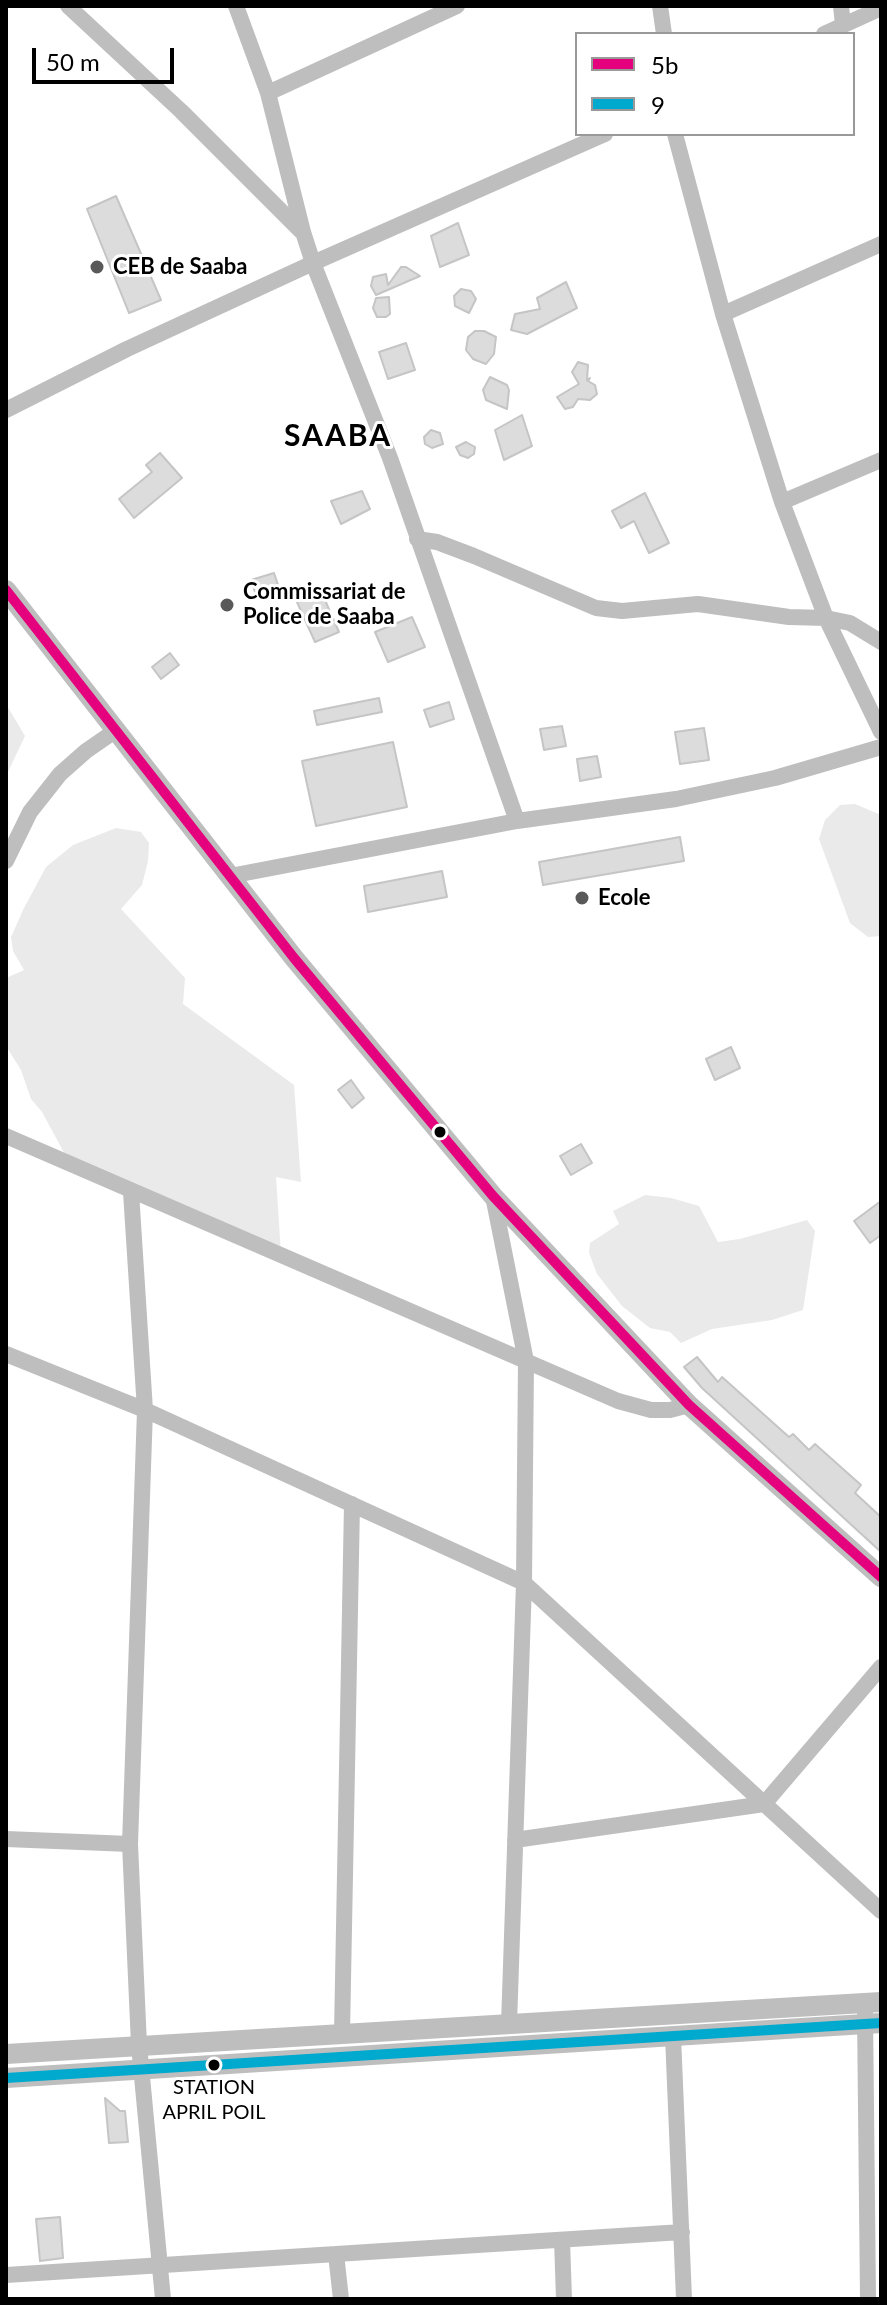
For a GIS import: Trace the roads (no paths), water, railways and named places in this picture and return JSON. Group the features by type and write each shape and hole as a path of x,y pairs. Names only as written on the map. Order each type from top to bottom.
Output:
{"street":[{"path":"68,6 181,111 303,232"},
{"path":"236,6 268,93 313,263 390,458 517,821"},
{"path":"268,93 457,6"},
{"path":"660,6 664,32"},
{"path":"841,6 843,25"},
{"path":"828,32 881,8"},
{"path":"6,410 127,349 313,263 600,136"},
{"path":"676,136 723,314 782,502 826,618 881,732"},
{"path":"723,314 881,244"},
{"path":"782,502 881,460"},
{"path":"417,539 437,542 585,604 607,610 698,604 789,617 826,618 850,623 881,642"},
{"path":"6,590 294,958 493,1196 689,1405 881,1577"},
{"path":"6,861 30,812 60,774 115,731"},
{"path":"230,876 517,821 690,796 775,778 881,747"},
{"path":"6,1136 618,1401 651,1410 670,1410 689,1405"},
{"path":"131,1192 145,1410 130,1844 139,2045 163,2299"},
{"path":"493,1196 526,1361 524,1583 509,2024"},
{"path":"6,1354 145,1410 524,1583 881,1911"},
{"path":"342,2033 352,1504"},
{"path":"515,1840 764,1804 881,1667"},
{"path":"6,1839 130,1844"},
{"path":"6,2054 873,2002 873,2198 868,2299"},
{"path":"6,2078 873,2023"},
{"path":"673,2036 684,2299"},
{"path":"6,2275 682,2232"},
{"path":"562,2240 564,2299"},
{"path":"336,2254 341,2299"}],"place":[{"name":"CEB de Saaba","path":"97,267"},
{"name":"Commissariat de Police de Saaba","path":"227,605"},
{"name":"Ecole","path":"582,898"},
{"name":"STATION APRIL POIL","path":"214,2065"}],"district":[{"name":"SAABA","path":"338,436"}]}
